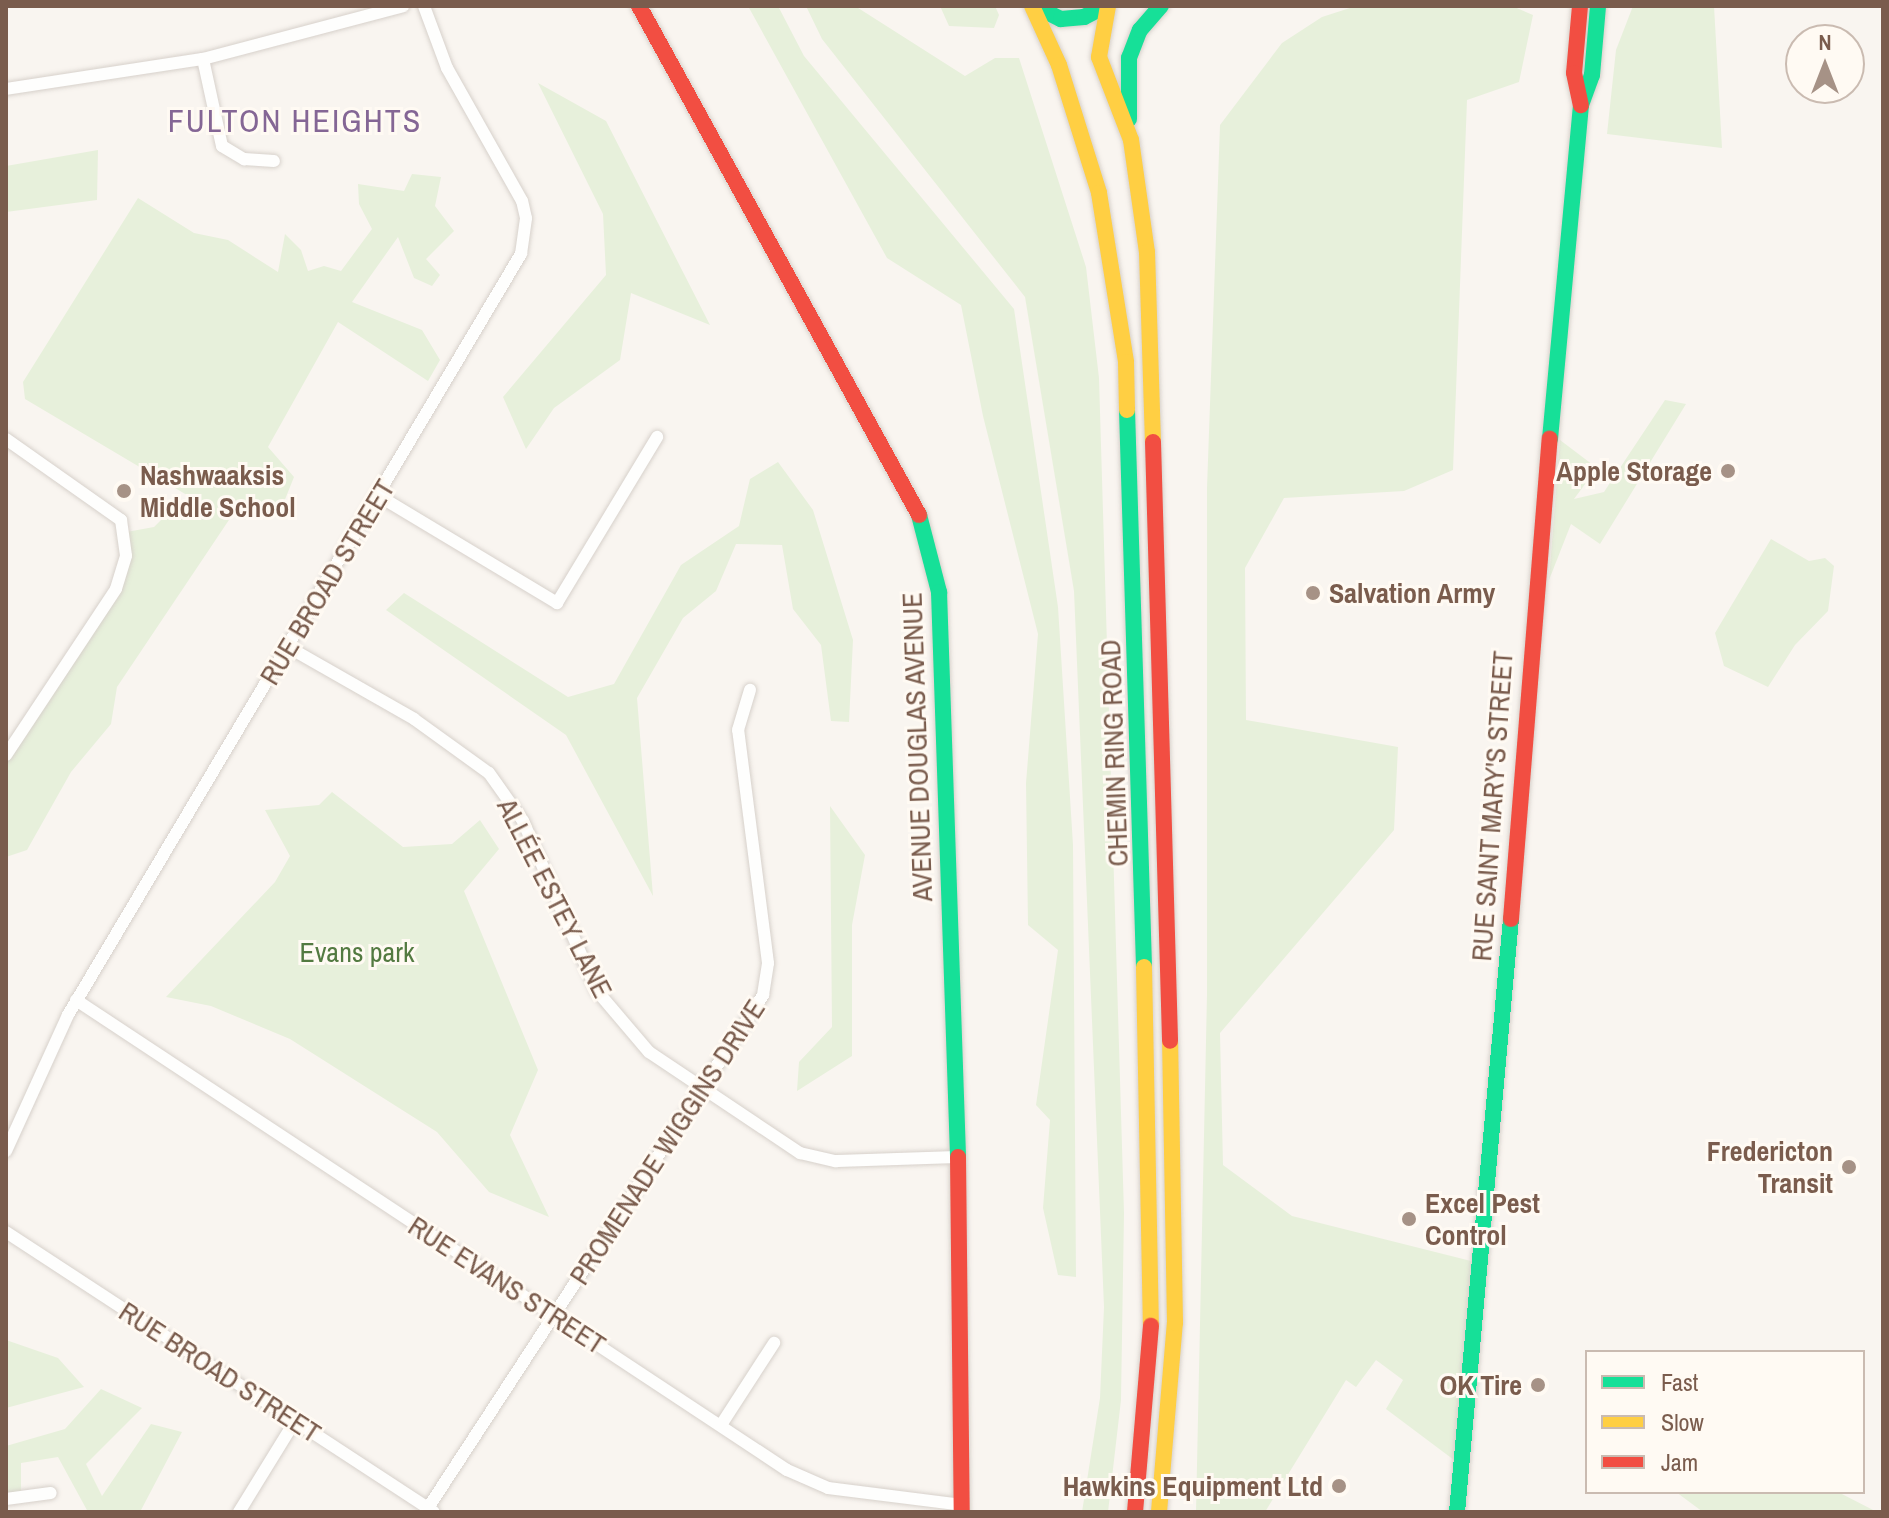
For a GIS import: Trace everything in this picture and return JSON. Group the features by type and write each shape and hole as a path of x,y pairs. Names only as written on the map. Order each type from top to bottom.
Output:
{"main road":[{"name":"AVENUE DOUGLAS AVENUE","path":"639,6 915,500 939,592 958,1157 962,1509"},
{"path":"1034,6 1061,19 1084,17 1107,6"},
{"name":"CHEMIN RING ROAD","path":"1034,6 1059,65 1099,193 1126,362 1152,1218 1151,1338 1135,1512"},
{"name":"CHEMIN RING ROAD","path":"1107,6 1099,31 1099,57 1131,140 1147,252 1175,1199 1175,1323 1159,1512"},
{"path":"1131,140 1129,58 1140,30 1161,6"},
{"name":"RUE SAINT MARY'S STREET","path":"1578,9 1574,73 1581,105"},
{"name":"RUE SAINT MARY'S STREET","path":"1457,1512 1581,105 1592,75 1598,9"}],"street":[{"path":"6,89 203,59 403,6"},
{"name":"RUE BROAD STREET","path":"6,1151 42,1063 76,1000 514,272 526,236 522,201 447,68 424,6"},
{"path":"203,59 222,146 244,159 274,161"},
{"path":"379,496 557,603 657,437"},
{"path":"6,439 121,520 126,556 116,589 6,755"},
{"name":"ALLÉE ESTEY LANE","path":"288,647 414,719 489,773 523,821 597,991 649,1052 783,1144 818,1159 958,1157"},
{"name":"PROMENADE WIGGINS DRIVE","path":"431,1510 554,1316 758,1008 767,980 738,730 750,690"},
{"name":"RUE EVANS STREET","path":"76,1000 787,1470 828,1488 962,1509"},
{"name":"RUE BROAD STREET","path":"6,1232 431,1510"},
{"path":"721,1425 774,1343"},
{"path":"239,1512 295,1421"},
{"path":"6,1499 51,1493"}],"green space":[{"path":"748,6 778,6 804,56 1014,309 1058,607 1073,845 1076,1277 1058,1275 1043,1208 1050,1120 1036,1105 1058,950 1028,925 1026,783 1038,634 983,416 961,305 887,258"},
{"path":"806,6 855,6 965,76 995,58 1019,58 1086,267 1099,378 1124,1213 1121,1400 1108,1512 1082,1512 1100,1398 1104,1307 1074,591 1025,297 822,39"},
{"path":"940,6 995,6 999,15 994,28 949,26"},
{"path":"1356,6 1512,6 1533,15 1519,82 1467,100 1453,470 1404,491 1284,498 1245,568 1246,720 1398,747 1394,830 1220,1033 1223,1165 1292,1216 1479,1263 1462,1466 1386,1409 1403,1380 1376,1360 1356,1387 1346,1380 1265,1512 1196,1512 1207,994 1207,488 1220,125 1282,43 1322,17"},
{"path":"1633,6 1714,6 1722,148 1607,134 1616,50"},
{"path":"538,83 606,121 710,325 631,293 620,360 554,408 526,449 503,397 606,275 603,214"},
{"path":"98,150 97,200 6,212 6,166"},
{"name":"Nashwaaksis Middle School","path":"412,174 441,177 435,206 454,231 426,259 440,275 432,286 414,278 398,237 352,302 422,330 440,360 428,381 338,322 268,447 294,477 278,517 239,505 117,687 111,724 71,772 27,850 6,857 6,755 124,572 121,533 154,527 165,516 198,517 202,504 25,399 23,382 138,198 194,233 228,240 278,272 285,234 301,250 308,271 324,266 341,271 372,229 359,204 358,184 404,191"},
{"path":"1665,400 1686,404 1600,544 1571,524 1549,580 1560,440 1597,468 1574,499 1604,492"},
{"path":"778,462 813,510 853,640 849,722 831,721 821,645 793,609 782,545 736,544 716,591 683,618 637,698 653,896 566,735 386,610 404,593 568,697 614,684 681,565 739,526 750,479"},
{"path":"1771,539 1809,561 1825,558 1834,566 1828,611 1795,645 1768,687 1724,666 1715,633"},
{"name":"Evans park","path":"332,792 403,847 452,844 480,820 499,849 464,891 538,1070 510,1135 549,1217 489,1192 437,1132 290,1039 211,1006 166,997 275,882 290,856 265,810 319,805"},
{"path":"830,806 865,855 852,925 852,1056 797,1091 799,1062 832,1027"},
{"path":"6,1340 58,1358 84,1387 6,1408"},
{"path":"101,1389 142,1408 86,1464 102,1496 151,1424 182,1432 140,1512 88,1512 58,1457 21,1463 21,1497 6,1499 6,1446 65,1429"},
{"path":"1679,1494 1842,1494 1877,1512 1703,1512"}],"traffic: fast":[{"path":"1035,6 1061,19 1084,17 1106,6"},
{"path":"1129,119 1129,58 1140,30 1161,6"},
{"path":"1550,439 1581,105 1592,75 1598,6"},
{"path":"1127,410 1144,967"},
{"path":"919,515 939,592 958,1157"},
{"path":"1457,1512 1511,919"}],"traffic: slow":[{"path":"1032,6 1059,65 1099,193 1126,362 1127,410"},
{"path":"1108,6 1099,57 1131,140 1147,252 1153,442"},
{"path":"1144,967 1151,1326"},
{"path":"1159,1512 1175,1323 1170,1041"}],"traffic: jam":[{"path":"639,6 919,515"},
{"path":"1580,6 1574,73 1581,105"},
{"path":"1511,919 1550,439"},
{"path":"1153,442 1170,1041"},
{"path":"958,1157 962,1512"},
{"path":"1135,1512 1151,1326"}],"place":[{"name":"Apple Storage","path":"1728,471"},
{"name":"Nashwaaksis Middle School","path":"124,491"},
{"name":"Salvation Army","path":"1313,593"},
{"name":"Fredericton Transit","path":"1849,1167"},
{"name":"Excel Pest Control","path":"1409,1219"},
{"name":"OK Tire","path":"1538,1385"},
{"name":"Hawkins Equipment Ltd","path":"1339,1486"}],"district":[{"name":"FULTON HEIGHTS","path":"295,121"}]}
